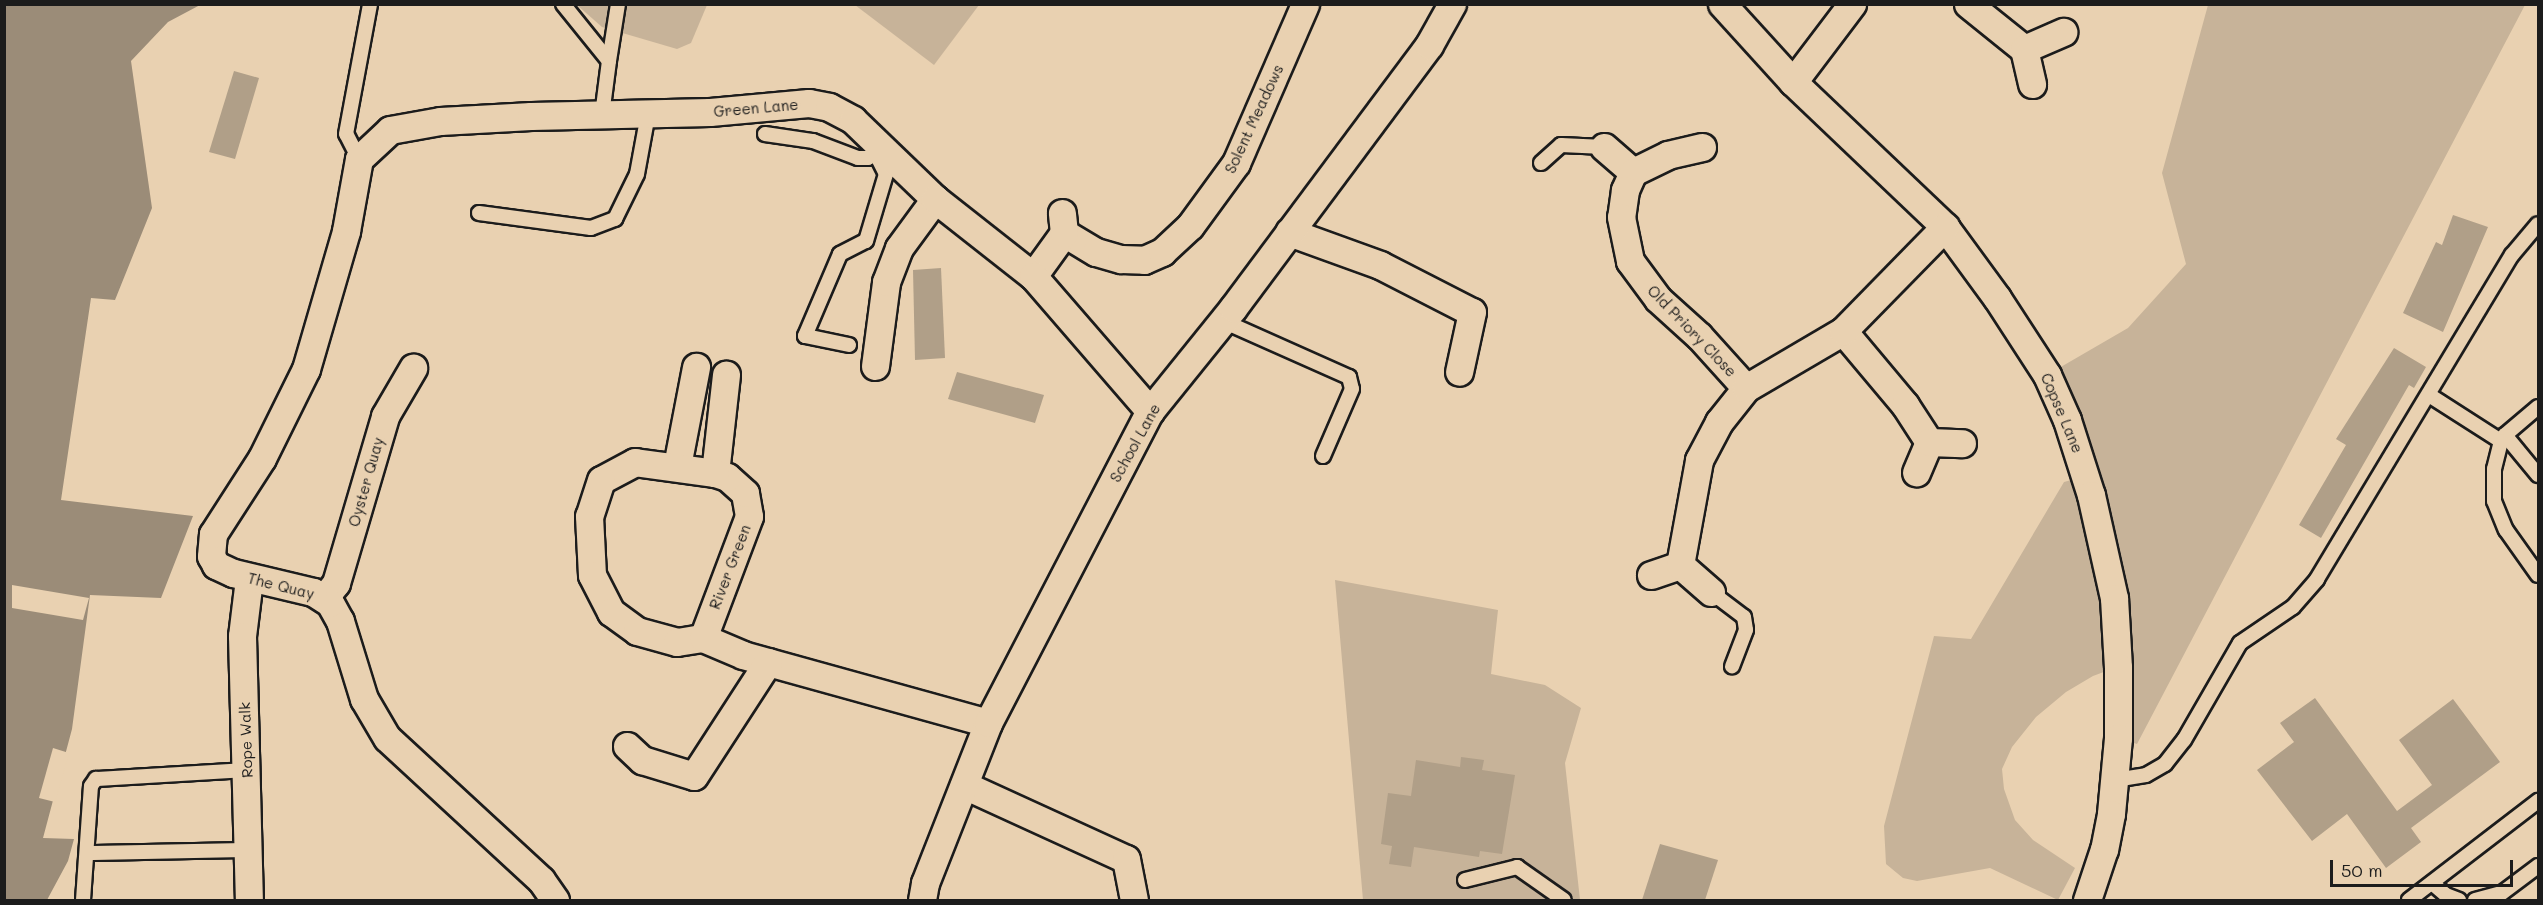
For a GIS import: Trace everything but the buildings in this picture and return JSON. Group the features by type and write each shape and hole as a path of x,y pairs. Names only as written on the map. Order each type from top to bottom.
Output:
{"street":[{"name":"Solent Meadows","path":"1033,276 1063,223 1096,252 1121,259 1144,260 1162,252 1190,226 1236,163 1305,4"},
{"name":"School Lane","path":"922,900 988,723 1150,411 1223,321 1429,45 1452,4"},
{"name":"Copse Lane","path":"1722,4 1793,82 1945,227 1997,298 2047,375 2080,454 2114,598 2118,678 2115,780 2104,849 2087,900"},
{"path":"1793,82 1852,4"},
{"path":"1968,4 2024,49 2032,84"},
{"path":"2024,49 2063,32"},
{"name":"Green Lane","path":"359,159 390,130 440,121 648,114 809,103 830,107 853,120 879,150 935,199 1033,276 1150,411"},
{"path":"1604,147 1633,172 1668,155 1702,147"},
{"name":"The Quay","path":"359,159 346,231 306,369 262,458 210,545 216,564 249,579 297,587 324,598 335,609 364,699 387,738 541,880 555,900"},
{"name":"Old Priory Close","path":"1633,172 1625,190 1621,217 1630,261 1658,299 1699,336 1746,388"},
{"path":"875,366 886,282 899,248 935,199"},
{"name":"Old Priory Close","path":"1680,565 1699,460 1719,422 1746,388 1843,331 1945,227"},
{"path":"1290,232 1380,265 1472,312 1459,372"},
{"path":"1843,331 1905,405 1929,442"},
{"path":"677,466 696,367"},
{"name":"Oyster Quay","path":"324,598 336,583 385,416 413,368"},
{"path":"715,473 726,375"},
{"path":"1929,442 1962,443"},
{"path":"1916,472 1929,442"},
{"name":"River Green","path":"703,638 749,516 745,493 727,477 715,473 635,462 601,480 589,516 592,576 611,612 637,631 677,642 703,638 768,662 988,723"},
{"path":"1651,575 1680,565 1711,592"},
{"name":"Rope Walk","path":"249,579 242,636 248,770 249,900"},
{"path":"627,746 642,760 694,776 768,662"},
{"path":"964,785 1126,859 1134,900"}],"lane":[{"path":"359,159 346,134 370,4"},
{"path":"563,4 609,61"},
{"path":"602,115 618,4"},
{"path":"479,213 591,228 615,219 637,174 648,114"},
{"path":"765,134 813,141 858,158 879,150 885,174 867,241 840,254 805,336 849,345"},
{"path":"1541,163 1561,145 1604,147"},
{"path":"2115,780 2155,772 2175,754 2240,643 2293,607 2317,579 2512,255 2538,224"},
{"path":"1223,321 1348,377 1352,389 1323,456"},
{"path":"2429,395 2503,438 2538,475"},
{"path":"2538,407 2503,438 2494,469 2494,501 2506,530 2538,575"},
{"path":"1711,592 1744,617 1746,630 1732,666"},
{"path":"82,900 88,853 91,786 96,779 248,770"},
{"path":"2409,900 2538,801"},
{"path":"88,853 250,850"},
{"path":"2475,900 2502,894 2538,866"},
{"path":"1465,880 1517,867 1564,900"},
{"path":"2432,883 2445,895 2459,900"}],"shaded area":[{"path":"5,5 200,5 168,22 131,61 152,208 115,300 91,298 61,500 193,516 161,598 90,595 72,729 43,838 74,839 68,861 47,900 5,900"},
{"path":"577,5 707,5 691,43 677,49 602,27"},
{"path":"855,5 979,5 934,65"},
{"path":"2208,5 2525,5 2137,744 2118,738 2117,667 2093,676 2066,692 2036,717 2012,747 2002,769 2004,789 2015,820 2033,840 2075,868 2058,900 1990,868 1917,881 1903,878 1886,864 1884,826 1934,636 1971,639 2064,482 2086,476 2047,375 2128,328 2186,264 2162,173"},
{"path":"1335,580 1498,610 1491,674 1545,685 1581,708 1565,763 1580,900 1363,900"}],"pier":[{"path":"12,585 89,598 83,620 12,608"},
{"path":"53,748 69,753 55,802 39,798"}]}
